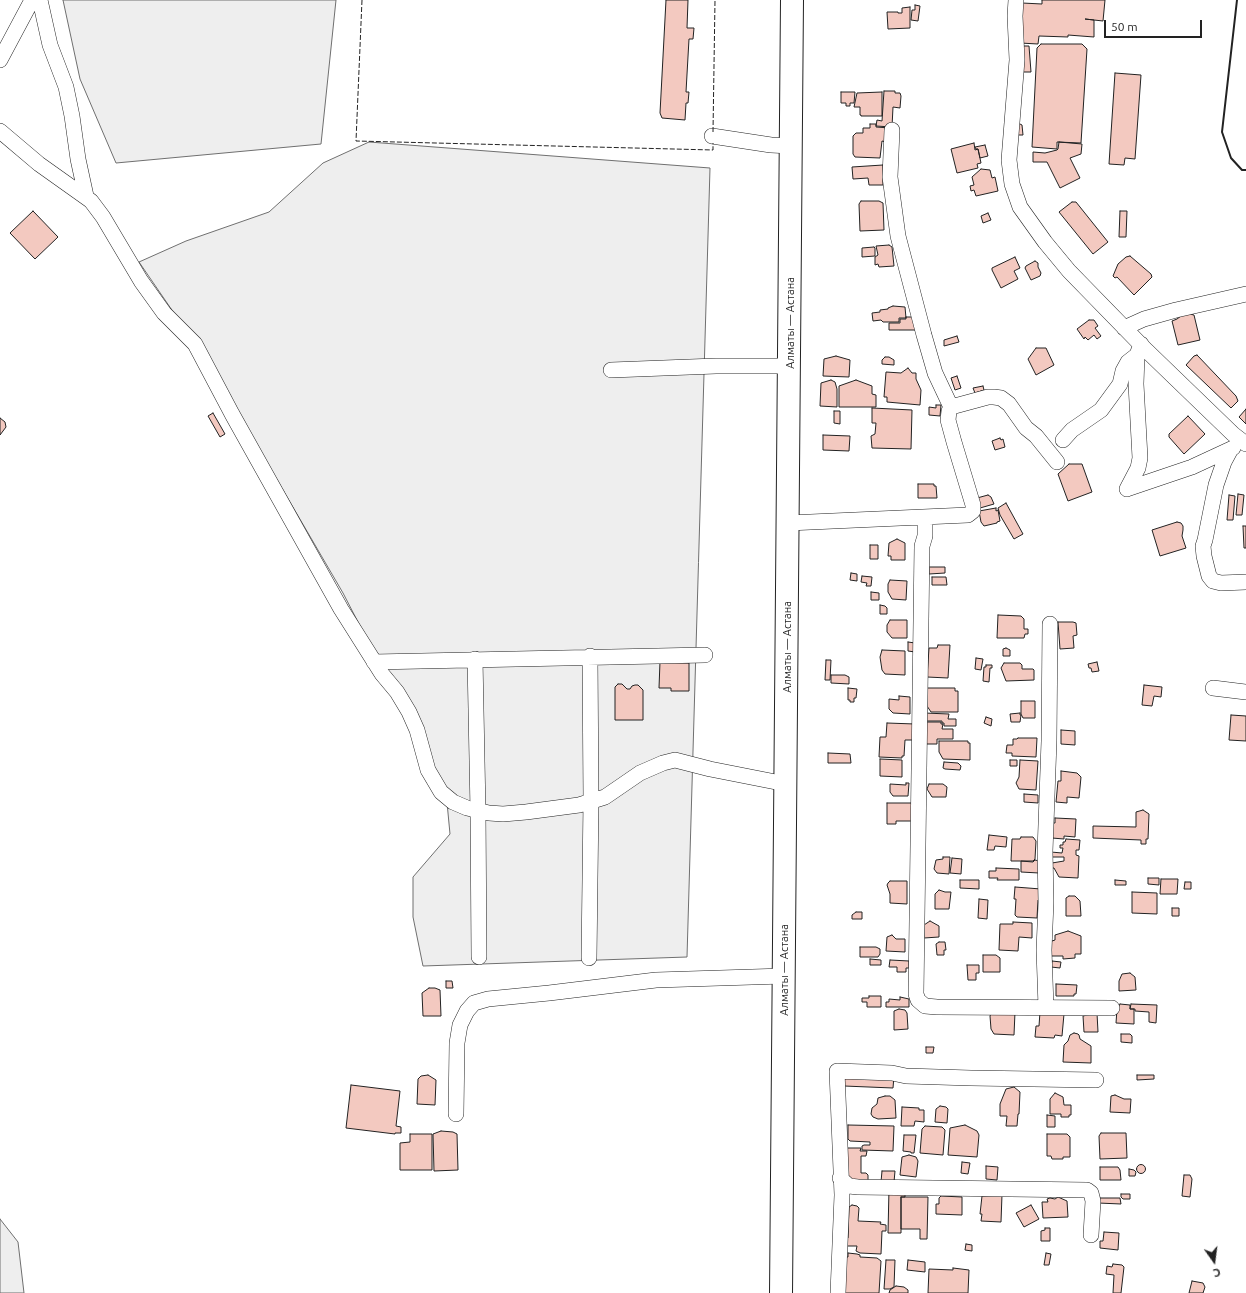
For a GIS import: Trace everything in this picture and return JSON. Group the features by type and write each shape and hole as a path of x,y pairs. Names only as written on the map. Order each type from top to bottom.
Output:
{"highway":[{"name":"Алматы — Астана","path":"781,1293 792,0"}],"street":[{"path":"0,60 32,0"},
{"path":"40,0 50,45 67,94 86,196"},
{"path":"1016,0 1015,16 1017,60 1009,160 1012,184 1020,207 1045,242 1069,271 1124,328 1139,350 1223,424 1240,445"},
{"path":"892,130 890,177 898,236 935,373 952,407"},
{"path":"0,131 39,164 91,201 141,281 164,313 195,344 232,414 341,609 374,662 397,692 409,712 417,730 428,770 441,792 453,802 478,811 503,814 579,804 605,797 640,773 663,763 675,760 710,769 786,784"},
{"path":"712,136 771,145 791,146"},
{"path":"1124,328 1144,319 1176,310 1246,294"},
{"path":"1063,440 1072,430 1101,410 1120,384 1123,371 1128,362 1139,350"},
{"path":"1139,350 1136,384 1140,458 1138,468 1127,489 1192,467 1240,445"},
{"path":"611,370 716,366 789,366"},
{"path":"788,523 968,515 973,511 973,505 948,420 948,411 952,407 988,397 994,396 1001,398 1008,404 1026,428 1036,436 1057,462"},
{"path":"1240,445 1224,462 1216,485 1203,546 1209,576 1213,581 1221,583 1246,582"},
{"path":"925,517 925,536 922,546 916,994 918,1000 925,1006 1112,1008"},
{"path":"1046,1007 1044,950 1046,902 1045,852 1050,741 1050,624"},
{"path":"374,662 590,656 705,655"},
{"path":"588,958 591,801 590,656"},
{"path":"475,659 479,957"},
{"path":"1213,688 1246,692"},
{"path":"456,1114 458,1042 460,1025 467,1011 474,1003 488,999 656,980 784,976"},
{"path":"838,1293 842,1195 840,1178 837,1071 971,1078 1096,1080"},
{"path":"840,1178 849,1186 858,1187 1087,1190 1091,1193 1093,1201 1091,1235"}],"shaded area":[{"path":"63,0 336,0 321,144 116,163 80,79"},
{"path":"369,142 710,168 687,957 423,966 413,917 413,877 450,834 446,792 343,593 213,370 139,262 186,241 269,212 323,163"},
{"path":"0,1219 18,1242 24,1293 0,1293"}],"building":[{"path":"666,0 688,0 687,28 694,28 693,39 689,39 686,92 689,92 688,103 686,103 685,120 662,118 660,113"},
{"path":"1042,0 1105,0 1103,21 1094,20 1094,37 1068,35 1068,37 1039,36 1038,44 1020,43 1022,3 1042,4"},
{"path":"915,5 920,6 918,21 911,20 912,10 915,10"},
{"path":"910,7 910,28 888,29 887,12 902,13 902,8"},
{"path":"1041,44 1082,44 1087,49 1081,143 1057,142 1057,149 1032,147 1037,48"},
{"path":"1022,46 1029,46 1031,72 1022,72"},
{"path":"1115,73 1141,75 1135,159 1125,158 1124,165 1109,164"},
{"path":"884,91 895,91 895,93 900,93 901,96 900,108 893,107 892,127 876,126 877,120 882,121"},
{"path":"841,92 855,92 854,103 850,103 850,106 846,106 846,103 841,103"},
{"path":"882,92 882,116 861,116 860,107 854,107 857,93"},
{"path":"1018,123 1022,125 1023,135 1018,135"},
{"path":"870,124 876,124 876,127 890,128 886,142 882,141 880,158 855,157 853,154 853,136 856,133 863,133 863,128 870,128"},
{"path":"1059,142 1082,144 1081,154 1070,158 1080,178 1060,188 1047,162 1033,162 1033,152 1045,153 1057,150"},
{"path":"974,143 975,150 978,149 981,163 977,164 978,168 957,173 951,149"},
{"path":"985,145 988,156 980,158 978,149 975,147"},
{"path":"883,165 883,185 869,185 868,178 853,179 852,167"},
{"path":"981,169 990,170 992,178 995,177 998,191 976,196 974,190 971,191 970,186 974,185 972,177"},
{"path":"861,201 879,201 883,203 884,230 860,231 859,204"},
{"path":"1072,202 1076,202 1108,242 1093,254 1059,212"},
{"path":"33,211 58,237 35,259 10,233"},
{"path":"1120,211 1127,211 1126,237 1119,237"},
{"path":"988,213 991,220 983,223 981,216"},
{"path":"889,245 892,247 894,266 879,267 878,264 875,265 875,257 878,255 876,246"},
{"path":"874,247 875,256 862,257 862,248"},
{"path":"1130,256 1151,274 1152,277 1134,295 1117,277 1115,278 1113,276 1118,264 1126,257"},
{"path":"1015,257 1020,268 1014,271 1018,279 1001,288 992,268"},
{"path":"1035,261 1038,263 1041,273 1040,276 1031,280 1025,268"},
{"path":"893,306 905,307 906,318 899,318 899,322 883,322 881,320 873,321 872,313 880,312 880,310 888,309"},
{"path":"1185,313 1194,315 1200,340 1178,345 1172,321"},
{"path":"906,317 915,317 917,330 889,330 889,323 900,323 900,319 906,319"},
{"path":"1089,320 1094,320 1098,326 1095,328 1101,336 1097,339 1094,335 1088,340 1085,337 1084,339 1077,329"},
{"path":"957,336 959,342 944,346 944,340"},
{"path":"1036,348 1046,348 1054,365 1036,375 1028,359"},
{"path":"1197,355 1236,396 1238,401 1231,408 1186,365 1194,356"},
{"path":"836,356 850,360 849,377 823,376 824,359"},
{"path":"885,357 889,357 894,360 894,365 882,364 882,360"},
{"path":"908,368 912,373 916,373 916,379 921,390 920,405 887,402 887,397 884,397 886,372 901,373"},
{"path":"957,376 961,388 955,390 951,378"},
{"path":"831,380 835,382 837,389 837,407 820,406 821,383"},
{"path":"856,380 872,386 872,394 876,395 876,407 839,407 839,386"},
{"path":"983,386 984,390 975,393 973,388"},
{"path":"936,405 941,405 940,416 929,415 929,407 936,408"},
{"path":"872,408 912,410 911,449 872,448 871,436 875,434 876,423 872,423"},
{"path":"1246,409 1246,424 1239,417"},
{"path":"834,411 840,411 840,424 834,423"},
{"path":"213,413 225,434 220,437 208,416"},
{"path":"1188,416 1205,434 1184,454 1169,437 1169,434"},
{"path":"0,418 5,422 6,427 0,435"},
{"path":"823,435 850,436 849,451 823,450"},
{"path":"1000,438 1001,440 1003,439 1005,447 995,450 992,441"},
{"path":"1069,464 1082,464 1092,492 1068,501 1058,474"},
{"path":"918,484 934,484 934,486 936,486 937,498 918,498"},
{"path":"1238,494 1244,495 1242,515 1236,515"},
{"path":"988,495 991,497 994,504 980,508 977,498"},
{"path":"1229,495 1235,496 1233,520 1227,520"},
{"path":"1006,503 1023,534 1014,539 1000,515 998,508"},
{"path":"996,508 996,511 998,510 1000,521 984,526 981,522 979,511"},
{"path":"1177,522 1181,523 1183,526 1182,536 1186,548 1160,556 1152,530"},
{"path":"1243,526 1246,526 1246,548 1244,548"},
{"path":"897,539 905,543 905,560 891,560 891,556 888,556 889,543"},
{"path":"870,545 878,545 878,559 870,559"},
{"path":"929,567 945,567 945,573 929,574"},
{"path":"851,573 857,574 857,581 850,580"},
{"path":"862,576 872,577 871,586 866,586 867,583 861,582"},
{"path":"932,577 946,577 947,585 932,585"},
{"path":"890,580 907,581 906,600 892,599 888,592 888,584"},
{"path":"871,592 879,593 879,600 871,600"},
{"path":"880,605 887,608 887,614 880,614"},
{"path":"998,615 1021,616 1024,619 1024,629 1028,629 1028,634 1025,634 1024,638 997,638"},
{"path":"890,620 907,620 907,638 892,638 887,632 887,625"},
{"path":"1058,622 1076,623 1077,635 1073,636 1074,648 1060,649"},
{"path":"908,642 915,643 915,652 908,651"},
{"path":"938,645 950,645 948,678 927,677 929,648 937,648"},
{"path":"1006,648 1010,650 1010,656 1003,656 1003,649"},
{"path":"882,650 905,651 905,675 885,674 882,670 880,657"},
{"path":"976,658 983,659 981,670 975,669"},
{"path":"826,660 831,660 830,680 825,680"},
{"path":"660,662 689,663 689,691 671,691 671,688 659,688"},
{"path":"1097,662 1099,671 1092,672 1088,664"},
{"path":"1004,663 1020,663 1022,665 1022,669 1033,669 1034,680 1006,681 1001,668"},
{"path":"986,665 992,665 992,668 990,668 989,682 983,681 984,667 986,667"},
{"path":"831,675 845,675 849,677 849,684 831,683"},
{"path":"618,684 622,684 627,689 638,685 643,690 643,720 615,720 615,687"},
{"path":"1144,685 1162,687 1161,697 1154,696 1152,706 1142,705"},
{"path":"848,688 857,689 854,702 850,702 850,700 848,700"},
{"path":"927,688 955,688 955,691 958,691 958,712 931,712 927,706"},
{"path":"899,696 910,697 910,714 893,713 889,709 889,699 899,700"},
{"path":"1021,701 1035,701 1035,718 1023,718 1021,714"},
{"path":"924,713 949,714 948,719 956,719 956,726 944,726 942,721 924,721"},
{"path":"1020,713 1020,722 1011,722 1010,714"},
{"path":"1231,715 1246,716 1246,741 1229,740"},
{"path":"986,717 992,719 991,726 984,723"},
{"path":"923,722 941,722 941,724 943,724 942,729 953,729 953,739 937,739 937,744 923,744"},
{"path":"887,723 915,724 914,740 905,740 904,756 902,756 902,758 879,757 880,737 886,737"},
{"path":"1061,730 1075,731 1075,745 1061,744"},
{"path":"1037,738 1036,757 1012,756 1012,753 1006,753 1007,745 1013,745 1013,739"},
{"path":"939,741 968,741 968,743 970,743 970,760 943,759 939,752"},
{"path":"828,753 850,754 851,763 828,763"},
{"path":"880,759 902,760 902,777 880,776"},
{"path":"1010,760 1017,760 1017,766 1010,766"},
{"path":"1020,760 1038,761 1036,790 1019,789 1016,783 1019,777"},
{"path":"944,762 958,763 961,766 960,770 943,768"},
{"path":"1061,771 1077,773 1081,777 1079,798 1067,797 1067,803 1056,802 1058,781 1061,781"},
{"path":"906,783 909,783 908,796 893,796 890,792 890,784 906,785"},
{"path":"929,784 943,784 947,787 946,797 932,797 927,789"},
{"path":"1024,794 1038,795 1038,803 1024,802"},
{"path":"887,803 912,803 912,821 896,821 896,824 887,824"},
{"path":"1143,810 1149,814 1148,839 1146,839 1146,844 1141,844 1141,840 1093,838 1093,826 1136,827 1136,812"},
{"path":"1055,818 1076,819 1075,837 1064,836 1064,839 1052,838 1052,823 1055,823"},
{"path":"989,835 1007,837 1006,847 995,846 994,850 987,850"},
{"path":"1021,837 1033,837 1036,841 1035,859 1033,861 1011,861 1012,839 1020,839"},
{"path":"1066,839 1080,840 1079,850 1076,850 1076,855 1079,856 1078,878 1059,877 1054,868 1052,868 1052,863 1064,861 1064,857 1052,857 1051,852 1062,853 1063,848 1060,848 1060,845 1063,845 1063,842 1065,842"},
{"path":"943,857 950,857 949,874 937,873 934,869 936,860 943,859"},
{"path":"952,858 962,859 961,874 950,873"},
{"path":"1035,860 1039,861 1039,873 1021,872 1021,861 1033,862"},
{"path":"996,868 1019,869 1019,880 997,880 998,878 989,878 989,871 996,871"},
{"path":"1148,878 1159,878 1159,885 1148,884"},
{"path":"1161,879 1178,879 1177,894 1160,894"},
{"path":"960,880 979,880 979,889 960,888"},
{"path":"1115,880 1126,881 1126,885 1115,885"},
{"path":"890,881 907,881 907,904 890,903 890,894 887,885"},
{"path":"1185,882 1191,882 1191,889 1184,889"},
{"path":"1015,887 1041,889 1040,900 1038,900 1037,918 1017,917 1015,915"},
{"path":"939,890 951,892 949,909 935,909 935,894"},
{"path":"1132,892 1157,893 1157,914 1132,913"},
{"path":"1069,896 1075,896 1080,901 1081,916 1066,916 1066,898"},
{"path":"979,899 988,900 987,919 978,918"},
{"path":"1172,908 1179,908 1179,916 1172,916"},
{"path":"856,912 862,912 862,919 852,919 852,915"},
{"path":"930,921 939,926 939,937 924,938 924,925"},
{"path":"1013,922 1032,923 1032,938 1019,937 1018,951 999,950 1000,924 1013,924"},
{"path":"1068,931 1081,936 1081,954 1075,954 1075,958 1063,959 1063,956 1050,956 1049,942 1055,940 1055,935"},
{"path":"892,935 896,939 905,939 905,952 886,951 887,937"},
{"path":"939,942 945,942 946,950 944,950 944,955 937,955 936,944"},
{"path":"860,947 876,947 880,949 880,954 878,957 860,957"},
{"path":"983,955 996,955 1000,958 1000,972 983,972"},
{"path":"870,959 881,960 881,965 870,965"},
{"path":"890,960 909,961 909,968 906,968 906,972 897,972 897,967 889,967"},
{"path":"1052,961 1061,962 1060,968 1051,967"},
{"path":"967,965 979,965 979,973 976,973 976,980 968,980"},
{"path":"1130,973 1135,977 1136,990 1119,991 1119,981 1122,974"},
{"path":"446,981 452,981 453,988 446,988"},
{"path":"1056,984 1077,985 1076,994 1074,994 1074,996 1056,996"},
{"path":"429,988 440,990 441,1016 423,1016 422,993"},
{"path":"869,996 881,996 881,1007 867,1007 867,1002 862,1002 862,998 869,998"},
{"path":"900,997 909,999 909,1007 886,1007 886,1002 889,1002 889,999 900,1000"},
{"path":"1120,1004 1130,1005 1130,1009 1134,1009 1134,1024 1116,1023 1117,1009"},
{"path":"1131,1004 1157,1005 1156,1023 1149,1022 1149,1012 1130,1009"},
{"path":"899,1009 905,1010 907,1013 908,1029 894,1030 894,1011"},
{"path":"992,1011 1015,1012 1014,1035 994,1034 991,1029 990,1016"},
{"path":"1040,1012 1064,1014 1062,1036 1055,1035 1054,1038 1035,1037 1036,1026 1039,1026"},
{"path":"1097,1013 1098,1032 1084,1032 1083,1016"},
{"path":"1074,1033 1078,1034 1080,1039 1091,1046 1091,1063 1063,1062 1064,1045 1068,1041 1070,1035"},
{"path":"1121,1034 1130,1034 1132,1036 1132,1043 1121,1042"},
{"path":"926,1047 934,1047 933,1053 926,1053"},
{"path":"845,1074 894,1076 893,1088 844,1086"},
{"path":"428,1075 436,1080 435,1105 417,1104 418,1079 421,1076"},
{"path":"1137,1075 1154,1075 1154,1079 1137,1080"},
{"path":"351,1085 400,1091 396,1126 401,1127 401,1133 395,1134 346,1128"},
{"path":"1014,1087 1020,1092 1017,1126 1006,1126 1007,1116 1000,1116 1000,1104 1006,1089"},
{"path":"1055,1093 1063,1097 1064,1105 1071,1105 1071,1115 1069,1115 1069,1117 1061,1117 1061,1114 1050,1114 1050,1099"},
{"path":"1115,1095 1124,1099 1131,1099 1130,1113 1110,1112 1111,1096"},
{"path":"890,1096 895,1100 896,1118 878,1119 873,1117 871,1114 872,1108 877,1104 878,1098"},
{"path":"940,1106 948,1109 947,1123 935,1122 936,1109"},
{"path":"902,1107 919,1108 919,1110 924,1110 924,1122 915,1121 914,1126 901,1126"},
{"path":"1047,1115 1055,1116 1055,1127 1047,1127"},
{"path":"848,1125 894,1126 893,1151 862,1150 862,1146 870,1145 870,1142 850,1141 848,1139"},
{"path":"965,1125 977,1131 979,1135 977,1157 948,1155 950,1128"},
{"path":"925,1126 942,1127 945,1130 943,1155 920,1153 922,1129"},
{"path":"441,1131 453,1132 457,1134 458,1170 434,1171 433,1134"},
{"path":"1101,1133 1126,1133 1127,1158 1100,1159 1099,1136"},
{"path":"410,1134 432,1134 432,1170 400,1170 400,1143 410,1142"},
{"path":"1047,1134 1067,1134 1070,1137 1070,1157 1063,1157 1063,1159 1052,1159 1051,1156 1047,1156"},
{"path":"904,1135 916,1135 914,1153 903,1151"},
{"path":"845,1148 861,1148 860,1151 867,1151 866,1156 861,1156 861,1173 866,1173 868,1175 868,1182 854,1181 844,1173"},
{"path":"909,1155 916,1157 918,1161 916,1177 900,1175 902,1157"},
{"path":"962,1162 970,1163 968,1174 961,1173"},
{"path":"1141,1164 1146,1169 1141,1174 1136,1169"},
{"path":"986,1166 998,1167 997,1180 986,1179"},
{"path":"1100,1167 1118,1167 1120,1170 1121,1180 1100,1180"},
{"path":"1129,1169 1136,1172 1135,1176 1129,1176"},
{"path":"882,1171 895,1171 894,1182 881,1182"},
{"path":"1184,1175 1190,1175 1192,1179 1190,1197 1182,1196"},
{"path":"889,1189 905,1189 905,1197 901,1197 901,1233 888,1233"},
{"path":"1121,1194 1130,1194 1130,1199 1123,1199"},
{"path":"1002,1195 1001,1222 981,1221 982,1214 980,1214 982,1196"},
{"path":"941,1196 962,1197 962,1215 936,1214 936,1204 939,1204 939,1198"},
{"path":"901,1197 928,1197 927,1239 920,1239 920,1229 901,1229"},
{"path":"1058,1197 1067,1201 1068,1217 1043,1218 1042,1202 1048,1202 1047,1199 1055,1199"},
{"path":"1098,1198 1120,1198 1121,1204 1098,1203"},
{"path":"852,1205 859,1208 858,1221 881,1222 880,1224 886,1225 886,1231 882,1231 881,1254 860,1253 856,1251 857,1246 844,1246 844,1238 848,1238 849,1207"},
{"path":"1031,1205 1039,1219 1024,1227 1016,1213"},
{"path":"1045,1228 1050,1228 1050,1241 1041,1241 1041,1231 1045,1230"},
{"path":"1104,1232 1119,1233 1118,1250 1100,1248 1100,1241 1103,1241"},
{"path":"966,1244 972,1245 972,1251 965,1250"},
{"path":"848,1253 860,1255 860,1257 877,1258 881,1261 879,1293 843,1293 844,1257 848,1257"},
{"path":"1046,1253 1051,1254 1049,1265 1044,1265"},
{"path":"886,1260 895,1260 894,1287 890,1289 884,1289"},
{"path":"908,1260 925,1262 925,1272 907,1270"},
{"path":"1113,1264 1122,1265 1124,1267 1121,1293 1113,1293 1114,1275 1106,1274 1107,1266 1112,1267"},
{"path":"953,1268 969,1270 968,1293 928,1293 929,1269 953,1270"},
{"path":"1192,1281 1203,1283 1205,1287 1203,1293 1189,1293"},
{"path":"896,1286 904,1287 908,1290 908,1293 889,1293 890,1290"}],"fence":[{"path":"362,0 356,141 713,150 713,143"},
{"path":"713,132 715,0"}],"wall":[{"path":"1237,0 1222,132 1231,158 1242,170 1246,170"}]}
